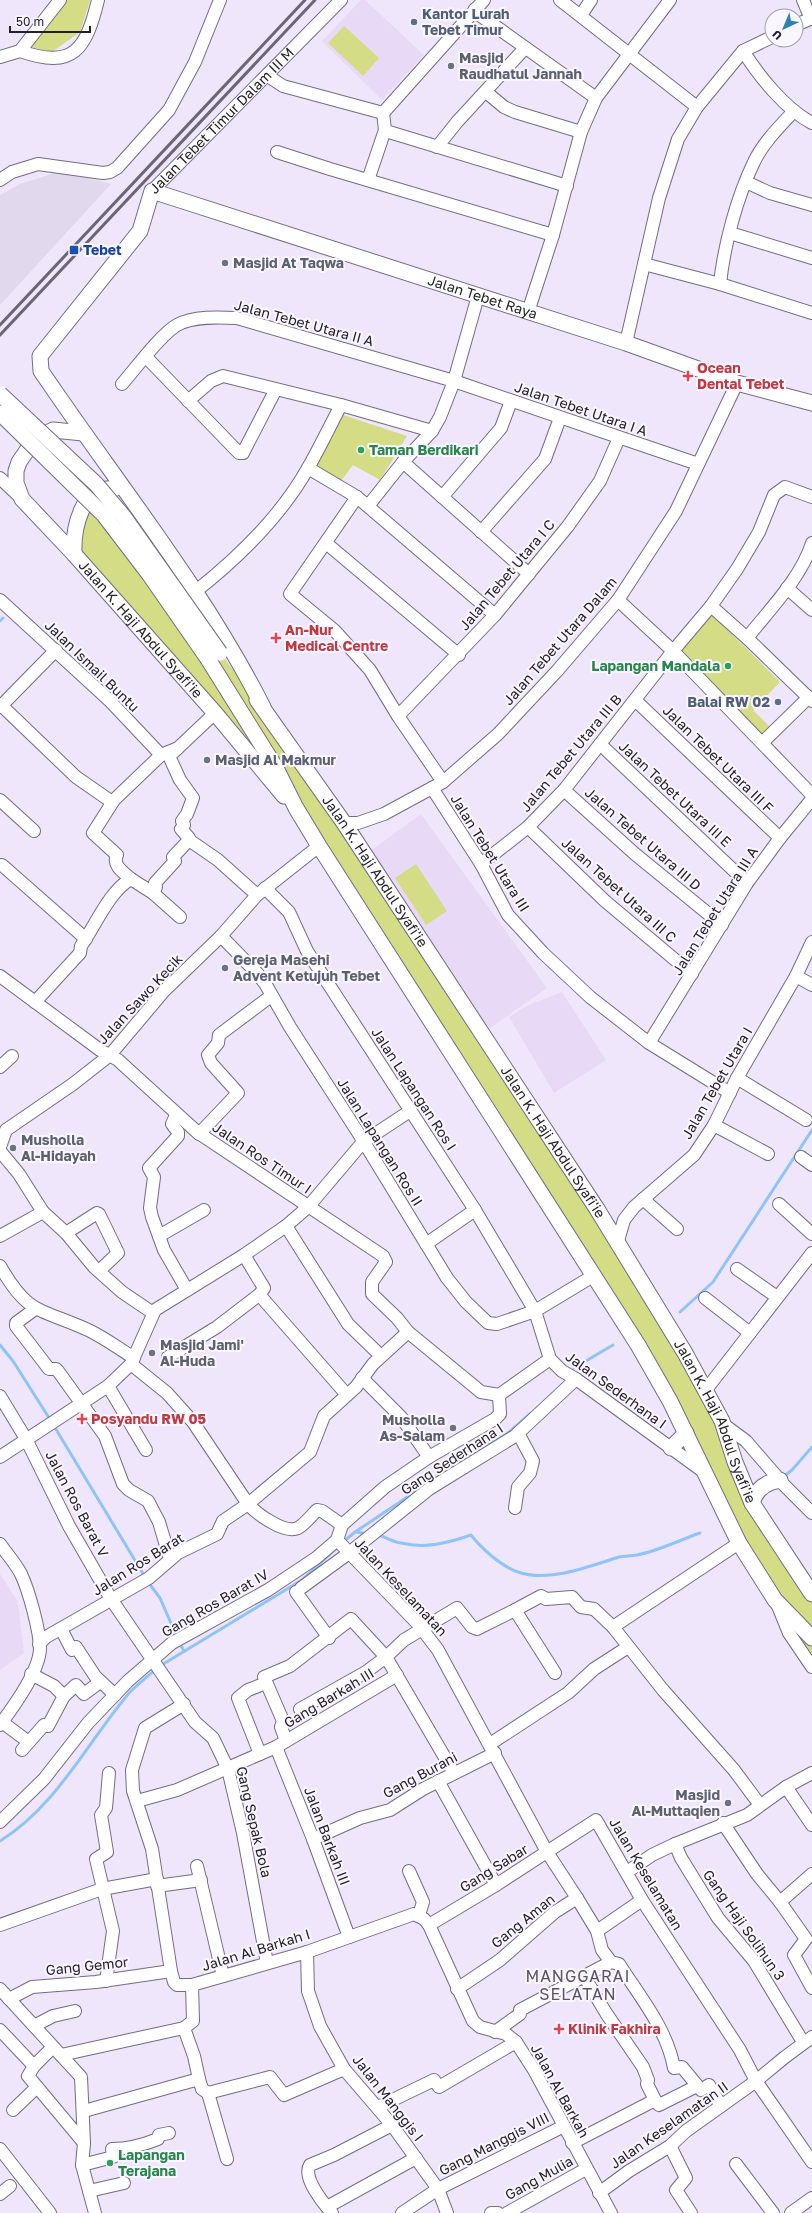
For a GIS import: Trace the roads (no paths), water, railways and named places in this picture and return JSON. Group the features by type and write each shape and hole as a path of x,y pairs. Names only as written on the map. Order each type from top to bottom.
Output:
{"main road":[{"name":"Jalan Tebet Raya","path":"152,191 626,343 737,383 812,403"},
{"name":"Jalan Tebet Timur Dalam III M","path":"40,368 40,356 140,231 152,191"},
{"name":"Jalan K. Haji Abdul Syafi'ie","path":"40,368 83,433 196,590 243,667 263,707 344,823 597,1209 671,1330 723,1424 735,1462 752,1503 811,1593"},
{"name":"Jalan K. Haji Abdul Syafi'ie","path":"0,394 96,484 124,517 214,656 318,846 471,1082 638,1345 686,1433 736,1537 775,1600 812,1638"},
{"name":"Jalan K. Haji Abdul Syafi'ie","path":"0,413 104,515 214,656 263,707"},
{"name":"Jalan K. Haji Abdul Syafi'ie","path":"83,433 53,430 35,439 19,462 16,471 16,483 22,499 74,554 296,808"},
{"path":"74,554 73,536 76,524 81,511 91,496 106,488 128,494"},
{"path":"671,1448 686,1433"},
{"path":"752,1503 754,1496 762,1487 780,1480"}],"street":[{"path":"0,57 20,50 60,0"},
{"path":"20,50 49,59 65,57 83,42 91,28 98,0"},
{"path":"0,180 12,172 38,164 103,173 110,172 117,168 169,110 195,62 220,0"},
{"name":"Jalan Tebet Timur Dalam III M","path":"152,191 268,76 341,0"},
{"path":"368,180 385,130 383,113 484,0"},
{"path":"560,0 697,107"},
{"path":"580,15 591,0"},
{"path":"528,312 553,235 581,132 596,98 670,0"},
{"path":"803,0 811,18"},
{"path":"475,9 481,16 596,98"},
{"path":"626,343 659,198 678,139 697,107 743,51 764,41"},
{"path":"437,147 457,122 525,48"},
{"path":"743,51 754,68 794,111 810,120"},
{"path":"268,76 283,86 383,113"},
{"path":"486,92 504,107 515,112 581,132"},
{"path":"720,284 730,233 754,161 765,145 794,111"},
{"path":"385,130 567,186"},
{"path":"277,152 553,235"},
{"path":"746,182 770,193 812,205"},
{"path":"730,233 812,258"},
{"path":"644,264 720,284 812,313"},
{"path":"368,506 403,462 432,431 440,417 454,381 478,296"},
{"name":"Jalan Tebet Utara II A","path":"122,384 168,332 178,325 195,320 224,317 260,324 454,381"},
{"path":"146,357 238,453 242,453 275,391"},
{"path":"188,401 211,381 222,376 275,391 341,405 432,431"},
{"name":"Jalan Tebet Utara I A","path":"454,381 698,464"},
{"name":"Jalan Tebet Utara Dalam","path":"344,823 358,823 377,817 443,782 498,734 557,671 618,600 676,511 737,383"},
{"path":"442,497 501,428 510,401"},
{"path":"196,590 248,545 274,516 308,468 341,405"},
{"path":"481,532 545,459 560,418"},
{"name":"Jalan Tebet Utara I C","path":"398,716 459,655 495,616 568,526 600,481 619,438"},
{"path":"403,462 529,574"},
{"path":"308,468 357,497 495,616"},
{"path":"0,478 22,499"},
{"name":"Jalan Tebet Utara III B","path":"481,864 528,827 564,790 673,651 711,606 752,545 774,495 785,487 812,497"},
{"path":"357,497 290,594 335,631 370,670 398,716 443,782"},
{"path":"326,543 459,655"},
{"path":"747,638 787,588 808,554 812,543"},
{"path":"787,588 812,610"},
{"name":"Jalan Ismail Buntu","path":"0,600 109,700 161,755"},
{"path":"618,600 673,651 763,742 812,795"},
{"path":"711,606 747,638 810,699 763,742"},
{"path":"56,650 0,706 76,777 112,802"},
{"name":"Jalan Tebet Utara III F","path":"635,700 780,838"},
{"path":"154,893 156,887 155,883 174,861 173,857 189,840 181,828 184,825 182,821 187,814 193,798 180,780 169,756 215,714"},
{"name":"Jalan Tebet Utara III E","path":"600,744 747,883"},
{"path":"178,748 161,755 112,802 94,833 117,854 116,865 131,879 154,893 180,917"},
{"name":"Jalan Tebet Utara III","path":"432,788 481,864 508,915 543,953 590,997 649,1043 730,1093"},
{"name":"Jalan Tebet Utara III D","path":"564,790 635,854 722,926"},
{"name":"Jalan Tebet Utara III A","path":"649,1043 747,883 780,838 812,799"},
{"path":"0,800 34,831"},
{"name":"Jalan Tebet Utara III C","path":"528,827 605,901 692,974"},
{"name":"Jalan Lapangan Ros I","path":"189,840 289,912 307,951 475,1210 535,1311"},
{"name":"Jalan Sawo Kecik","path":"0,1147 3,1141 2,1131 73,1084 110,1055 164,991 221,936 261,892 318,846"},
{"path":"2,865 86,939"},
{"path":"35,1002 80,953 86,939 109,900 131,879"},
{"name":"Jalan Lapangan Ros II","path":"221,936 258,974 447,1278 466,1302 490,1324 497,1324 535,1311"},
{"name":"Jalan Tebet Utara I","path":"617,1244 624,1220 643,1199 694,1155 714,1125 738,1078 796,976 812,942"},
{"name":"Jalan Ros Timur I","path":"0,976 100,1050 110,1055 199,1134 383,1256 386,1262 372,1282 372,1294 397,1318 408,1332"},
{"path":"796,976 812,985"},
{"path":"199,1134 238,1093 211,1063 208,1055 218,1043 220,1035 271,996"},
{"path":"0,1067 12,1056"},
{"path":"738,1078 809,1121"},
{"path":"0,1457 51,1422 108,1386 132,1361 155,1310 244,1255 286,1226 308,1207 363,1142 410,1111"},
{"path":"176,1115 172,1124 178,1132 178,1136 149,1168 154,1177 150,1208 159,1236 172,1267 187,1290"},
{"path":"714,1125 768,1154"},
{"path":"0,1152 20,1174 43,1212 66,1233 99,1271 122,1292 153,1313"},
{"path":"801,1157 812,1165"},
{"path":"643,1199 677,1229"},
{"path":"779,1204 812,1234"},
{"path":"159,1236 204,1210"},
{"path":"426,1244 475,1210"},
{"path":"0,1236 43,1212"},
{"path":"66,1233 97,1213 99,1214 118,1253 99,1271"},
{"path":"286,1226 348,1324 381,1356"},
{"path":"705,1391 812,1252"},
{"path":"168,1357 218,1327 260,1294 264,1288 244,1255"},
{"path":"0,1266 10,1284 24,1301 35,1309 87,1329 132,1361 167,1393 193,1422 248,1504 257,1513 286,1529 299,1527 317,1510 322,1511 342,1525 385,1487 429,1457 495,1419 500,1414 499,1395"},
{"path":"737,1269 777,1297"},
{"path":"535,1311 593,1276"},
{"path":"260,1294 347,1395"},
{"path":"705,1298 750,1333"},
{"path":"35,1309 16,1323 16,1326 49,1369 56,1368 106,1436 123,1484 129,1490 148,1501 159,1522 170,1559"},
{"name":"Jalan Sederhana I","path":"535,1311 550,1359 704,1472"},
{"path":"408,1332 481,1392 499,1395 550,1359"},
{"name":"Jalan Ros Barat","path":"39,1644 60,1629 147,1579 164,1567 170,1559 216,1534 223,1521 248,1504 310,1452 324,1416 356,1387 381,1356 408,1332"},
{"name":"Gang Sederhana I","path":"329,1638 298,1590 342,1546 372,1534 429,1489 518,1433 570,1375"},
{"path":"362,1378 401,1417 429,1457"},
{"path":"108,1386 146,1450"},
{"name":"Jalan Ros Barat V","path":"0,1396 26,1439 69,1526 111,1599 155,1664"},
{"path":"723,1424 746,1441 812,1514"},
{"path":"515,1508 518,1487 530,1473 532,1461 518,1433"},
{"name":"Jalan Keselamatan","path":"342,1525 342,1546 423,1630 438,1650 547,1852 596,1820 642,1900 740,2050 756,2081 812,2162"},
{"path":"613,1627 736,1537"},
{"path":"0,1544 21,1574 29,1596 40,1650 31,1674 14,1706 1,1723 24,1745 44,1726 48,1726 64,1696 76,1685 84,1694 100,1682"},
{"name":"Gang Ros Barat IV","path":"0,1822 44,1779 88,1723 128,1681 155,1664 176,1640 268,1590 316,1558 342,1546"},
{"path":"300,1708 366,1672 386,1657 404,1640 423,1630 457,1608 472,1627 477,1629 539,1597 546,1599 572,1597 582,1607 594,1609 613,1627 696,1729 734,1770 760,1805"},
{"path":"775,1600 789,1633 812,1667"},
{"path":"515,1610 555,1673"},
{"path":"260,1754 238,1698 248,1690 266,1683 265,1677 277,1674 290,1666 351,1620 386,1657 454,1773"},
{"path":"60,1629 72,1650 76,1647 100,1682 115,1695"},
{"name":"Gang Burani","path":"313,1839 360,1818 390,1810 454,1773 492,1748 568,1693 594,1669 628,1647"},
{"name":"Gang Sepak Bola","path":"155,1664 195,1722 213,1738 228,1769 244,1832 267,1963"},
{"path":"31,1674 54,1686 64,1696"},
{"name":"Gang Barkah III","path":"137,1801 177,1790 228,1769 281,1744 397,1675"},
{"name":"Jalan Barkah III","path":"266,1683 283,1720 281,1727 281,1744 313,1839 349,1936"},
{"path":"184,1704 146,1728 132,1770 133,1791 152,1849 171,1971 175,1984 192,1985"},
{"path":"106,1980 113,1931 102,1889 101,1873 96,1859 107,1852 101,1815 106,1808 109,1773"},
{"path":"627,1872 652,1855 747,1814 786,1787 812,1773"},
{"path":"438,1781 496,1885"},
{"path":"786,1787 812,1824"},
{"path":"723,1824 757,1874 780,1902 806,1939 794,1955 812,1988"},
{"name":"Gang Haji Solihun 3","path":"675,1844 681,1858 718,1918 754,1961 807,2040"},
{"name":"Gang Sabar","path":"424,1920 496,1885 547,1852 577,1898"},
{"path":"197,1866 223,1976"},
{"path":"409,1871 423,1902 424,1920"},
{"path":"780,1902 812,1874"},
{"path":"0,1925 102,1889 157,1882 201,1880"},
{"name":"Gang Aman","path":"457,1989 500,1960 555,1912 577,1898 597,1931 602,1950 611,1962 619,1964 660,2028 671,2049 674,2068 682,2067 698,2086"},
{"path":"597,1931 642,1900"},
{"name":"Jalan Al Barkah I","path":"184,2028 193,2020 192,1985 307,1952 414,1914 424,1920"},
{"name":"Jalan Al Barkah","path":"424,1920 473,2021 480,2027 506,2034 516,2042 534,2070 599,2193 607,2212"},
{"name":"Jalan Manggis I","path":"307,1952 308,1991 320,2026 344,2069 378,2107 438,2189 447,2213"},
{"path":"495,2032 520,2014 520,2010 611,1962"},
{"name":"Gang Gemor","path":"9,1999 32,1987 106,1980 171,1971"},
{"path":"584,1976 606,2013 643,2067 648,2080 647,2084 659,2105 698,2086 701,2090 709,2086 721,2106"},
{"path":"0,1989 81,2077 84,2111 82,2165 95,2213"},
{"path":"34,2026 53,2016 75,2011"},
{"path":"84,2143 28,2076 34,2066 57,2051 184,2028 194,2056 202,2089 208,2093 227,2159"},
{"path":"0,2030 34,2066"},
{"name":"Jalan Keselamatan II","path":"599,2193 629,2171 670,2146 686,2131 756,2081 807,2040"},
{"path":"378,2107 434,2080 439,2087 516,2042"},
{"path":"208,2093 268,2077 272,2079 284,2096 344,2069"},
{"path":"84,2111 199,2079"},
{"path":"12,2110 37,2087"},
{"path":"572,2143 655,2100"},
{"path":"392,2125 334,2156 310,2164 308,2168 309,2179 329,2210 416,2158"},
{"name":"Gang Manggis VIII","path":"402,2213 438,2189 564,2126"},
{"path":"82,2165 113,2157 112,2149 124,2149 149,2142 158,2139 159,2135 169,2133"},
{"path":"670,2146 686,2178 676,2190 691,2213"},
{"path":"0,2149 50,2213"},
{"path":"736,2164 773,2213"},
{"name":"Gang Mulia","path":"507,2213 586,2169"},
{"path":"89,2191 124,2183"},
{"path":"0,2194 10,2186"},
{"path":"791,2213 812,2198"},
{"name":"Gang Mulia","path":"491,2213 498,2213"}],"waterway":[{"path":"0,621 3,618"},
{"path":"680,1312 713,1282 812,1130"},
{"path":"0,1345 13,1361 51,1421"},
{"path":"574,1368 613,1345"},
{"path":"444,1473 508,1433 531,1413"},
{"path":"54,1426 145,1577"},
{"path":"783,1477 792,1470 812,1447"},
{"path":"343,1542 355,1532 424,1486"},
{"path":"356,1532 368,1534"},
{"path":"378,1535 410,1545 445,1543 471,1535 486,1551 505,1566 518,1572 542,1576 569,1572 619,1557 645,1553 700,1533"},
{"path":"160,1666 302,1580 339,1546"},
{"path":"148,1582 160,1598 177,1637"},
{"path":"179,1642 184,1651"},
{"path":"0,1841 20,1827 38,1810 71,1772 130,1692 156,1669"}],"railway":[{"path":"0,325 305,0"},
{"path":"0,335 315,0"}],"place":[{"name":"Kantor Lurah Tebet Timur","path":"414,22"},
{"name":"Masjid Raudhatul Jannah","path":"451,66"},
{"name":"Tebet","path":"74,250"},
{"name":"Masjid At Taqwa","path":"225,263"},
{"name":"Ocean Dental Tebet","path":"688,376"},
{"name":"Taman Berdikari","path":"361,450"},
{"name":"An-Nur Medical Centre","path":"276,638"},
{"name":"Lapangan Mandala","path":"728,666"},
{"name":"Balai RW 02","path":"778,702"},
{"name":"Masjid Al Makmur","path":"207,760"},
{"name":"Gereja Masehi Advent Ketujuh Tebet","path":"225,968"},
{"name":"Musholla Al-Hidayah","path":"13,1148"},
{"name":"Masjid Jami' Al-Huda","path":"152,1353"},
{"name":"Posyandu RW 05","path":"82,1419"},
{"name":"Musholla As-Salam","path":"453,1428"},
{"name":"Masjid Al-Muttaqien","path":"728,1803"},
{"name":"Klinik Fakhira","path":"559,2029"},
{"name":"Lapangan Terajana","path":"110,2163"}],"district":[{"name":"MANGGARAI SELATAN","path":"578,1985"}]}
